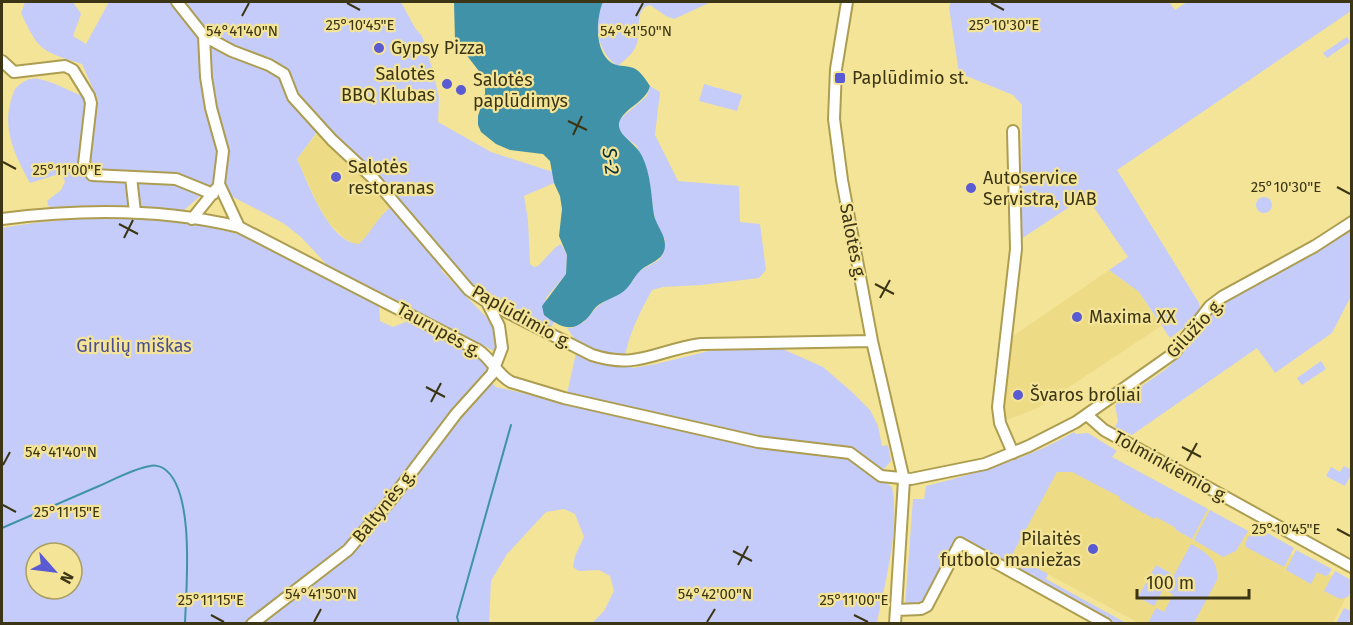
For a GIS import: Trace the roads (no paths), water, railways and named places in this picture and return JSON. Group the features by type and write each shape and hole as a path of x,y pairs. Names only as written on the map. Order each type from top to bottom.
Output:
{"street":[{"path":"177,2 204,36 206,77 211,108 223,151 219,184 192,219"},
{"name":"Salotės g.","path":"847,2 836,69 834,119 842,180 872,342 904,480 895,624"},
{"name":"Paplūdimio g.","path":"204,36 284,74 293,97 324,132 374,179 469,290 487,302 592,355 609,361 638,361 678,348 701,344 872,342"},
{"path":"2,61 14,72 65,66 73,70 92,103 84,164 92,175 176,179 213,194"},
{"path":"1013,131 1016,249 998,407 1000,423 1013,453"},
{"path":"131,177 135,212"},
{"path":"219,184 239,227"},
{"name":"Taurupės g.","path":"2,219 62,213 135,212 239,227 478,350 490,359 503,378 535,390 758,442 850,453 881,476 904,480"},
{"name":"Gilužio g.","path":"904,480 969,468 1013,453 1087,416 1174,353 1210,306 1222,297 1316,246 1352,222"},
{"path":"487,302 499,326 502,348 495,367"},
{"name":"Baltynės g.","path":"252,624 268,609 330,565 353,544 390,501 456,414 488,380 495,367"},
{"name":"Tolminkiemio g.","path":"1087,416 1104,430 1352,567"},
{"path":"896,610 921,609 927,606 960,543 1106,624"}],"water":[{"path":"454,2 603,2 598,32 604,54 613,64 637,70 650,86 644,97 624,114 619,128 639,151 645,163 654,215 665,241 664,251 659,258 638,273 624,291 599,305 587,318 574,327 558,324 544,315 542,306 566,274 567,255 559,236 562,209 550,161 543,154 510,150 496,144 481,132 478,116 485,94 485,79 455,40"}],"waterway":[{"name":"S-2","path":"459,624 457,617 511,425"},
{"path":"2,528 144,467 162,467 173,479 185,517 187,540 185,624"}],"place":[{"name":"Gypsy Pizza","path":"379,48"},
{"name":"Paplūdimio st.","path":"840,78"},
{"name":"Salotės BBQ Klubas","path":"447,84"},
{"name":"Salotės paplūdimys","path":"461,90"},
{"name":"Salotės restoranas","path":"336,177"},
{"name":"Autoservice Servistra, UAB","path":"971,188"},
{"name":"Maxima XX","path":"1077,317"},
{"name":"Švaros broliai","path":"1018,395"},
{"name":"Pilaitės futbolo maniežas","path":"1093,549"}],"park label":[{"name":"Girulių miškas","path":"134,346"}]}
